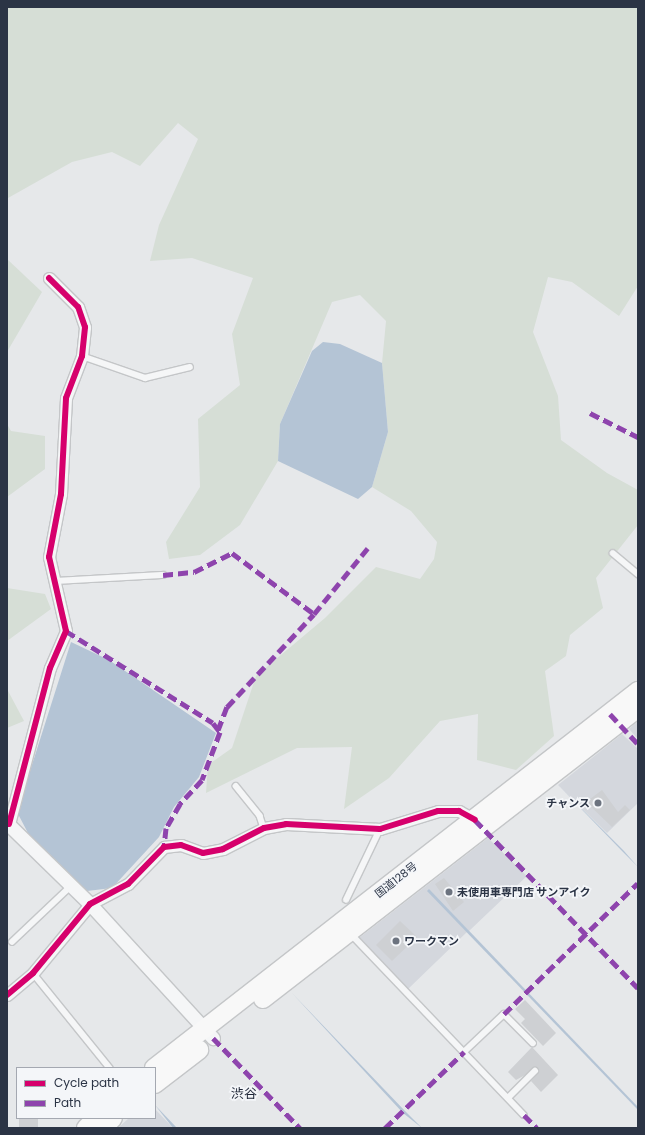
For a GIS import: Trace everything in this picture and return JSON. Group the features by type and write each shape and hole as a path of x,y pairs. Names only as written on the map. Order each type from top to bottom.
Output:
{"highway":[{"name":"国道128号","path":"345,927 475,820 638,691"},
{"name":"国道128号","path":"156,1083 208,1034 345,927 638,708"},
{"name":"国道128号","path":"156,1067 208,1034"},
{"path":"86,1128 95,1119"},
{"path":"103,1128 113,1119"}],"street":[{"path":"49,278 78,307 85,327 82,356 66,398 61,494 49,556 66,631 50,668 8,824 72,885 208,1034"},
{"path":"7,995 33,974 90,904 128,884 164,847 181,846 210,852 223,850 264,828 286,824 380,829 438,811 459,811 475,820"}],"lane":[{"path":"82,356 145,378 190,367"},
{"path":"613,553 638,574"},
{"path":"54,581 163,575"},
{"path":"236,786 264,828"},
{"path":"346,900 380,829"},
{"path":"12,942 72,885"},
{"path":"345,927 524,1114"},
{"path":"33,974 109,1067"},
{"path":"464,1052 504,1014 533,1043"},
{"path":"508,1098 535,1071"}],"shaded area":[{"path":"7,7 638,7 638,286 619,316 572,282 548,277 533,332 558,396 561,440 607,473 638,490 638,525 596,578 603,608 570,635 566,656 545,671 554,736 516,770 477,760 478,714 440,721 389,778 344,809 352,747 297,748 206,793 208,765 232,748 256,676 325,618 376,567 420,579 434,559 437,542 411,511 372,487 388,432 382,363 386,321 360,295 332,302 280,424 278,461 240,525 200,555 169,559 166,542 200,487 198,419 240,385 232,334 253,278 192,258 150,261 159,225 198,139 178,123 140,166 112,152 72,162 8,198 7,203"},
{"path":"7,259 42,292 7,352"},
{"path":"7,424 11,431 45,436 45,469 7,497"},
{"path":"7,588 45,594 51,609 7,641"},
{"path":"7,689 24,721 7,728"},
{"path":"638,721 638,739 629,729"},
{"path":"622,734 638,749 638,803 607,833 558,785"},
{"path":"488,838 527,876 469,931 428,889 467,932 407,990 359,938"},
{"path":"156,1110 173,1128 118,1128 128,1119 156,1119"}],"water":[{"path":"323,342 340,344 382,363 388,432 372,487 358,499 278,461 280,424 312,351"},
{"path":"71,642 109,660 216,733 199,777 174,807 159,837 112,888 87,891 29,835 17,812"},
{"path":"560,787 624,851 638,867 622,851"},
{"path":"429,889 638,1107 638,1110 427,891"},
{"path":"291,992 405,1111 422,1128 403,1113"},
{"path":"156,1106 156,1106 177,1128 173,1128"}],"building":[{"path":"602,790 618,812 625,805 630,810 612,827 586,802"},
{"name":"未使用車専門店 サンアイク","path":"444,878 464,902 453,911 435,884"},
{"name":"ワークマン","path":"400,921 417,937 392,961 376,945"},
{"path":"525,1000 556,1033 543,1046 521,1023 525,1019 515,1009"},
{"path":"532,1047 558,1075 541,1092 531,1081 539,1072 538,1068 516,1080 508,1072"},
{"path":"19,1119 38,1119 38,1128 19,1128"}],"marked path":[{"path":"590,413 638,437"},
{"path":"218,730 227,707 314,614 371,544"},
{"path":"163,575 194,572 232,553 314,614"},
{"path":"66,631 213,723 220,732 202,780 180,804 166,828 164,847"},
{"path":"610,714 638,744"},
{"path":"475,820 638,988"},
{"path":"504,1014 638,883"},
{"path":"213,1038 300,1128"},
{"path":"385,1128 464,1052"},
{"path":"524,1115 537,1128"}],"cycle path":[{"path":"9,824 50,668 66,631 49,557 61,494 66,398 82,356 85,327 78,307 49,278"},
{"path":"7,995 33,973 90,904 128,884 164,847 181,845 203,853 223,849 264,828 286,824 380,829 438,811 459,811 475,820"}],"place":[{"name":"チャンス","path":"598,803"},
{"name":"未使用車専門店 サンアイク","path":"449,892"},
{"name":"ワークマン","path":"396,941"}],"district":[{"name":"渋谷","path":"244,1094"}]}
